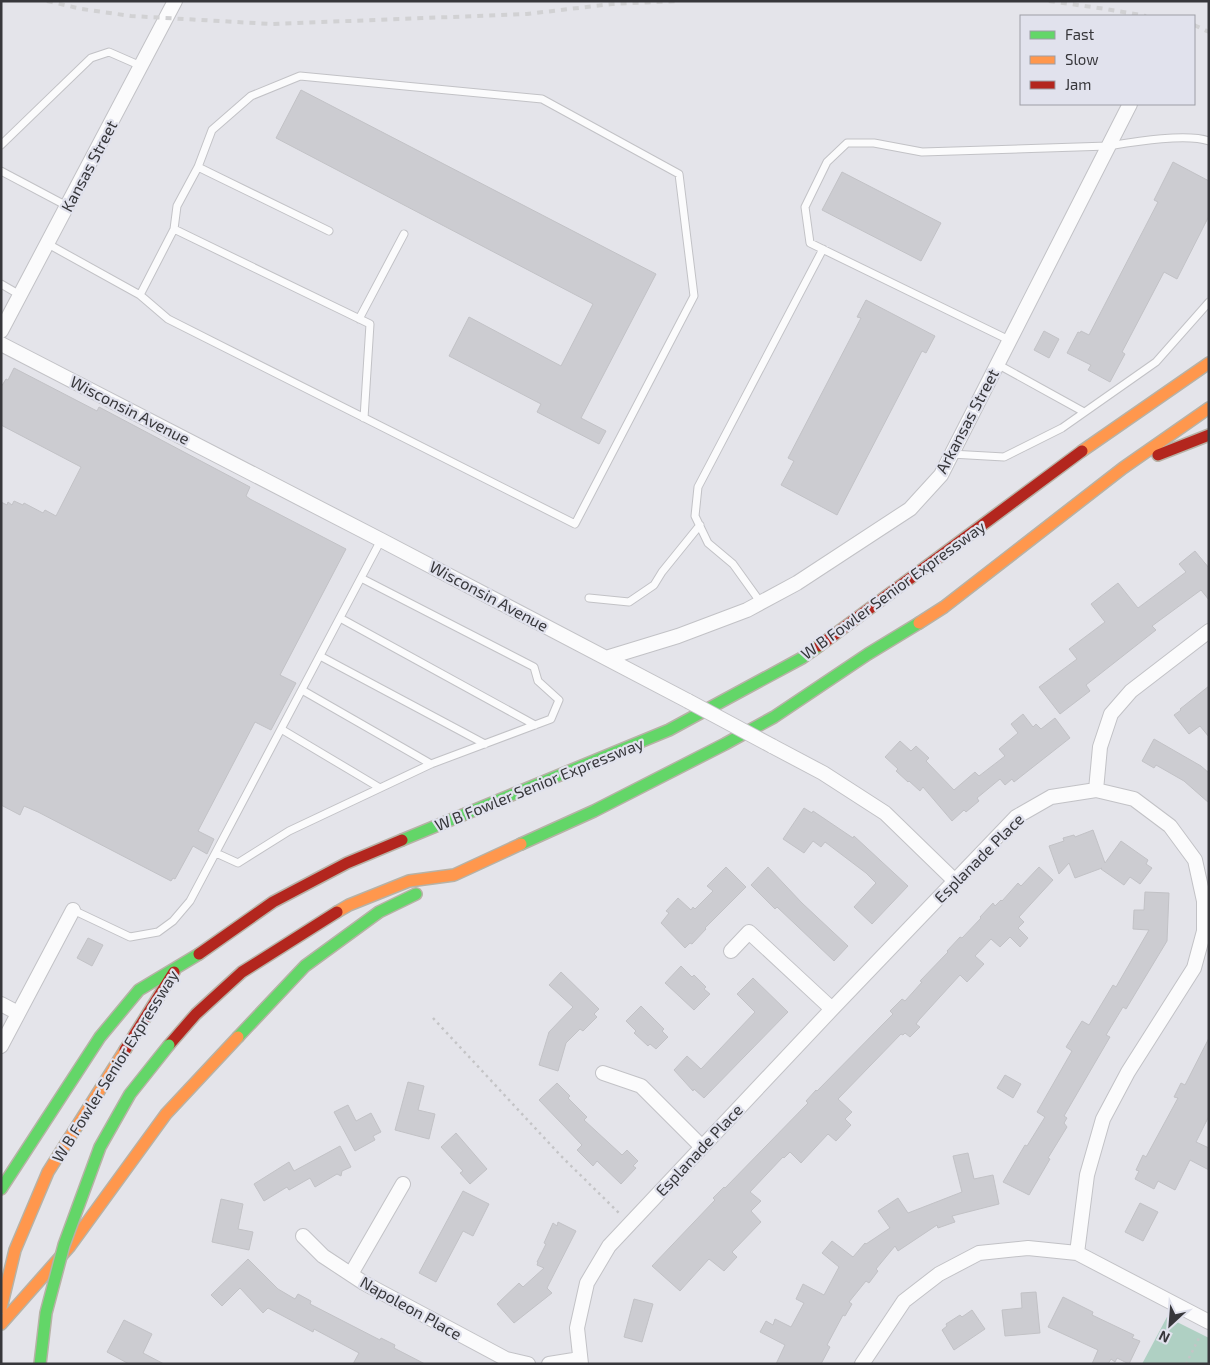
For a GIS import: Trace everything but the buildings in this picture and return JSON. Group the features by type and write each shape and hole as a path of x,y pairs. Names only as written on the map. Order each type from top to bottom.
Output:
{"highway":[{"name":"W B Fowler Senior Expressway","path":"1,1308 15,1250 48,1172 178,966 204,951 273,902 347,863 669,730 802,658 1089,446 1209,363"},
{"name":"W B Fowler Senior Expressway","path":"40,1364 46,1313 64,1245 100,1147 130,1094 169,1044 196,1014 242,972 349,905 409,881 454,875 594,810 774,717 868,654 944,607 1124,468 1209,408"},
{"path":"1124,468 1209,435"},
{"path":"1,1324 70,1246 166,1114 305,966 379,912 454,875"},
{"path":"1,1190 100,1037 139,990 178,966"}],"street":[{"name":"Kansas Street","path":"1,330 68,206 174,1"},
{"name":"Arkansas Street","path":"606,658 678,636 747,610 797,583 910,509 941,475 1129,105"},
{"name":"Wisconsin Avenue","path":"1,344 381,540 823,773 885,814 955,881"},
{"path":"1096,790 1100,748 1111,714 1131,691 1209,631"},
{"name":"Esplanade Place","path":"580,1361 577,1328 587,1283 609,1246 1016,817 1052,797 1096,790 1134,799 1170,826 1195,860 1206,901 1204,931 1194,968 1128,1072 1103,1119 1087,1175 1077,1253"},
{"path":"1,1046 73,910"},
{"path":"731,951 749,932 832,1009"},
{"path":"1,1004 18,1013"},
{"path":"603,1074 641,1086 702,1147"},
{"path":"351,1274 403,1184"},
{"name":"Napoleon Place","path":"303,1236 324,1256 364,1283 506,1359 528,1364"},
{"path":"862,1364 904,1301 939,1274 979,1253 1028,1248 1077,1253 1209,1322"},
{"path":"549,1364 580,1361"}],"lane":[{"path":"1,145 91,58 109,52 141,66"},
{"path":"48,244 140,295 168,319 576,524 694,296 679,174 542,99 300,76 251,96 212,130 198,167 177,206 174,229 140,295"},
{"path":"1009,340 810,243 805,207 827,162 847,143 874,143 922,152 1108,146 1139,141 1199,137 1209,141"},
{"path":"198,167 329,231"},
{"path":"1,171 68,206"},
{"path":"174,229 370,324 364,418"},
{"path":"359,320 404,234"},
{"path":"760,603 733,564 708,543 696,516 698,487 823,249"},
{"path":"1,284 20,295"},
{"path":"951,454 1004,457 1062,428 1156,362 1209,302"},
{"path":"997,364 1084,412"},
{"path":"589,598 629,602 654,584 700,526"},
{"path":"73,910 130,936 158,932 173,921 190,901 381,540"},
{"path":"216,853 238,863 289,831 431,764 551,719 559,700 538,681 534,667 361,578"},
{"path":"340,618 535,725"},
{"path":"320,656 484,744"},
{"path":"302,690 431,764"},
{"path":"281,729 380,788"}],"path":[{"path":"433,1018 561,1156 630,1224"},
{"path":"1186,1364 1199,1338"}],"green space":[{"path":"1167,1317 1209,1338 1209,1364 1142,1364"}],"railway":[{"path":"47,1 82,9 131,16 272,24 527,14 612,4 680,1"},
{"path":"1049,1 1140,15"},
{"path":"1195,25 1209,32"}],"traffic: fast":[{"path":"521,844 594,811 774,717 868,654 919,623"},
{"path":"402,840 669,730 802,658 819,646"},
{"path":"238,1037 305,966 379,912 416,894"},
{"path":"1,1189 100,1037 139,990 199,954"},
{"path":"40,1364 46,1313 64,1245 100,1147 130,1094 169,1045"}],"traffic: slow":[{"path":"1082,451 1209,363"},
{"path":"919,623 944,607 1123,468 1209,408"},
{"path":"337,912 349,905 409,881 454,875 521,844"},
{"path":"1,1324 70,1246 166,1114 238,1037"},
{"path":"1,1308 15,1250 48,1172 125,1050"}],"traffic: jam":[{"path":"1158,455 1209,435"},
{"path":"819,646 1082,451"},
{"path":"199,954 273,902 347,863 402,840"},
{"path":"169,1045 196,1014 242,972 337,912"},
{"path":"125,1050 174,972"}]}
